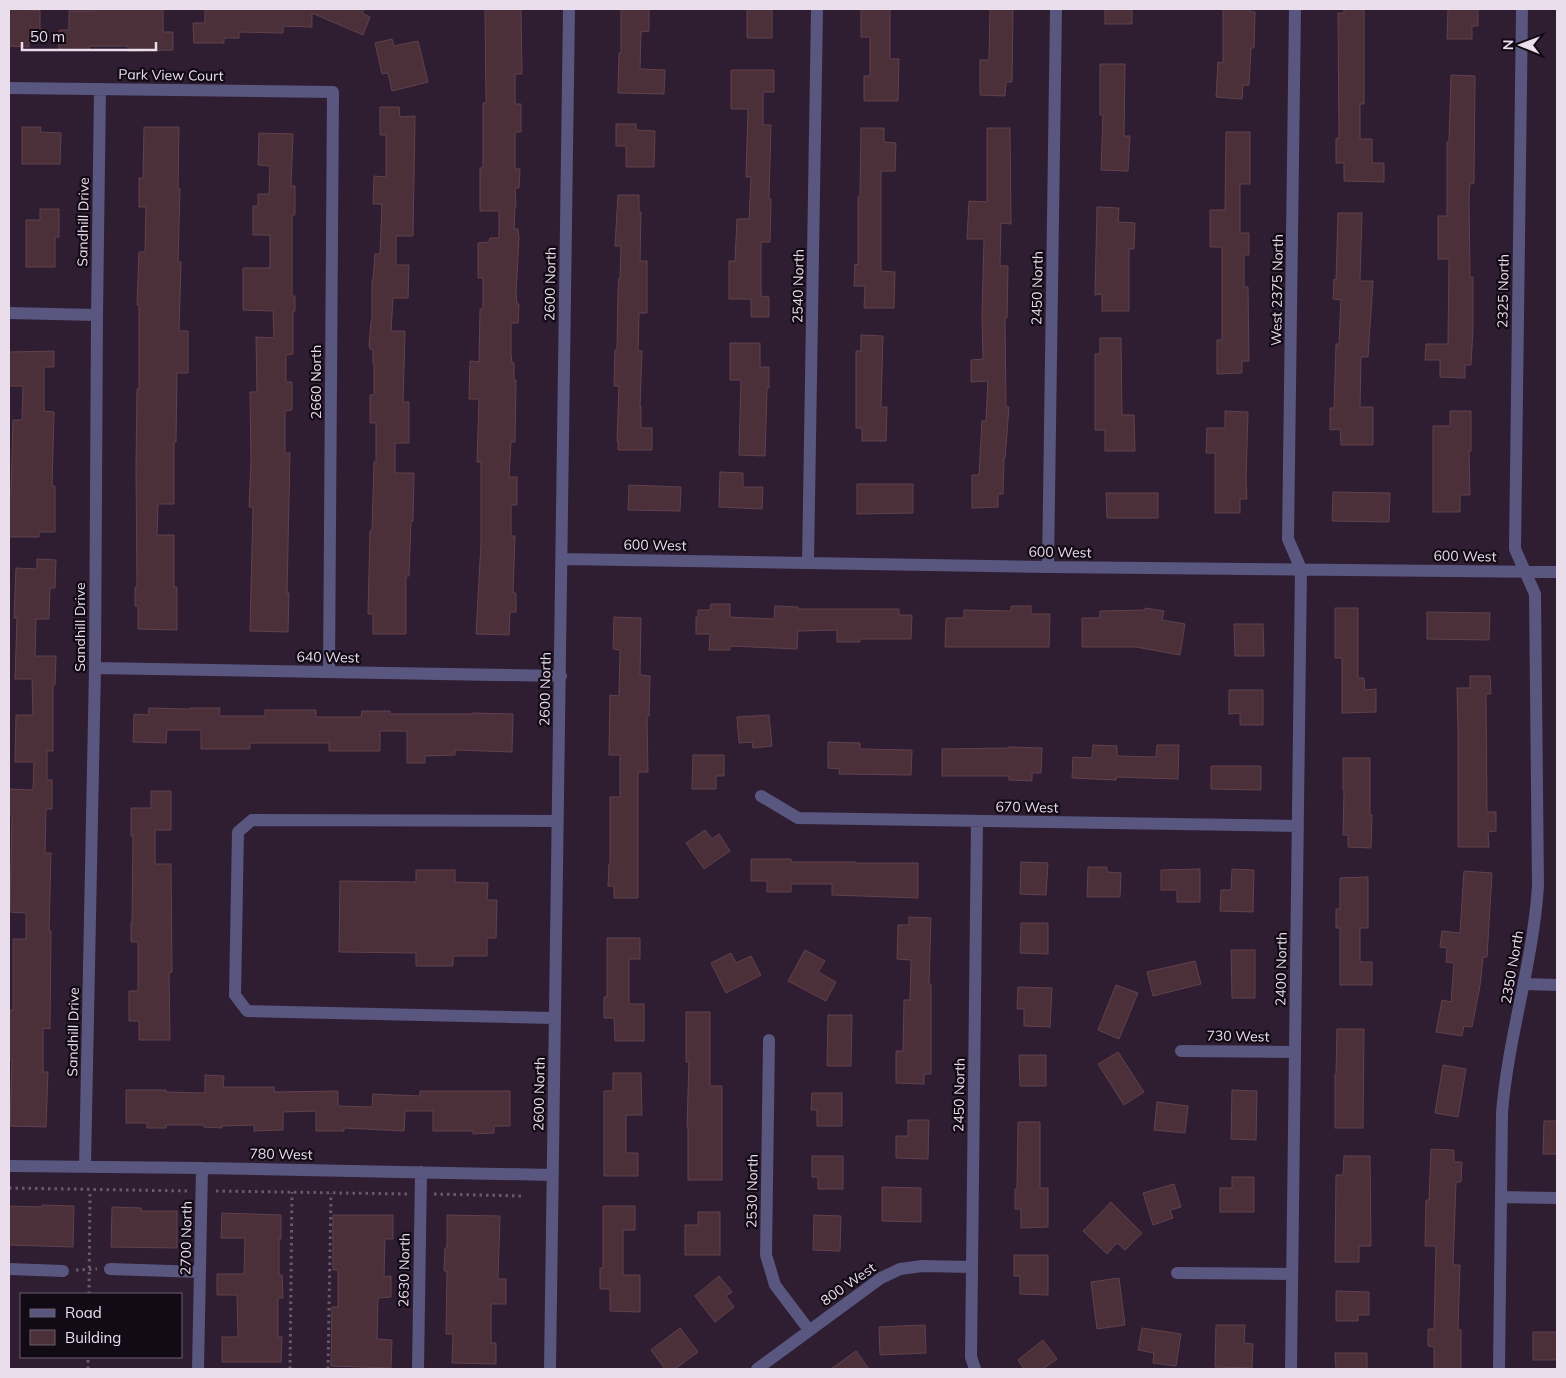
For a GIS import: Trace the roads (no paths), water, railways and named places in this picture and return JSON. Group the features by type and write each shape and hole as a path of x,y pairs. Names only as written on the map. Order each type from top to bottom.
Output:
{"street":[{"name":"2600 North","path":"550,1369 569,9"},
{"name":"2540 North","path":"808,563 817,9"},
{"name":"2450 North","path":"1048,567 1056,9"},
{"name":"West 2375 North","path":"1295,9 1288,539 1301,569"},
{"name":"2325 North","path":"1522,9 1516,549 1525,571"},
{"name":"Park View Court","path":"9,88 333,92"},
{"name":"Sandhill Drive","path":"86,1166 95,668 100,89"},
{"name":"2660 North","path":"329,672 333,92"},
{"path":"9,313 97,315"},
{"name":"600 West","path":"562,559 1048,567 1557,572"},
{"name":"2400 North","path":"1291,1369 1301,569"},
{"name":"2350 North","path":"1499,1369 1502,1113 1504,1086 1525,984 1536,916 1538,886 1535,594 1525,571"},
{"name":"640 West","path":"95,668 560,676"},
{"name":"670 West","path":"761,796 798,818 1298,826"},
{"path":"554,1018 247,1011 235,995 238,832 252,820 558,821"},
{"name":"2450 North","path":"974,1369 971,1357 977,821"},
{"path":"1525,984 1557,985"},
{"name":"2530 North","path":"769,1040 766,1255 775,1285 809,1330"},
{"name":"730 West","path":"1181,1051 1294,1052"},
{"name":"780 West","path":"9,1166 553,1175"},
{"name":"2700 North","path":"198,1369 202,1168"},
{"name":"2630 North","path":"418,1369 421,1172"},
{"path":"1502,1197 1557,1198"},
{"name":"800 West","path":"757,1369 881,1278 900,1268 922,1266 972,1267"},
{"path":"9,1269 63,1270"},
{"path":"110,1269 200,1272"},
{"path":"1177,1273 1292,1274"}]}
